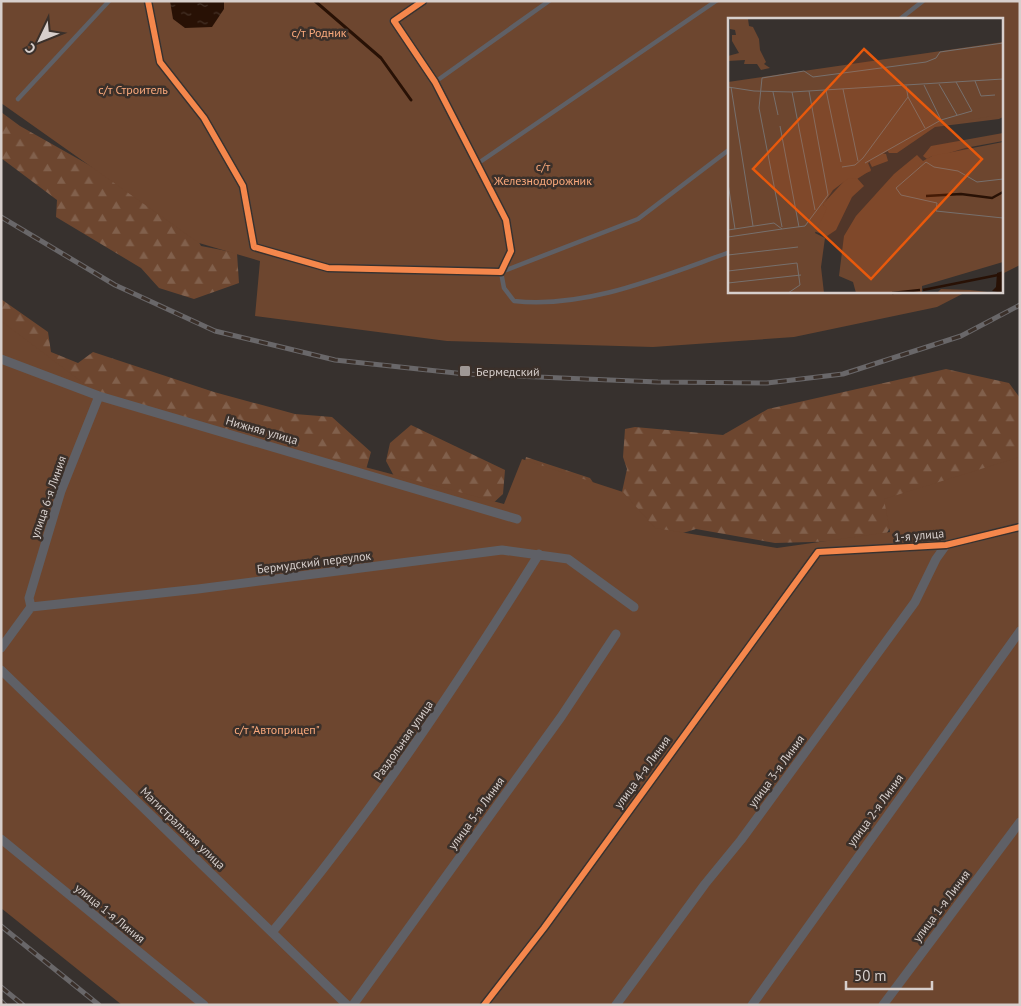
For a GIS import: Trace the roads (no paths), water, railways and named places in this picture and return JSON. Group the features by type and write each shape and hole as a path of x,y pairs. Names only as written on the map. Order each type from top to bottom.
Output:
{"street":[{"path":"148,1 160,62 204,118 243,186 254,248 328,268 501,272 510,251 506,220 435,82 394,21 423,1"},
{"name":"Нижняя улица","path":"1,359 99,396 517,518"},
{"name":"улица 6-я Линия","path":"31,607 29,598 61,491 99,396"},
{"name":"1-я улица","path":"818,552 946,545 1020,527"},
{"name":"улица 3-я Линия","path":"616,1005 694,898 741,840 915,602 936,559 946,545"},
{"name":"Бермудский переулок","path":"31,607 198,589 502,550 568,559 634,607"},
{"name":"улица 4-я Линия","path":"484,1005 544,928 818,552"},
{"name":"Раздольная улица","path":"273,931 326,868 395,773 459,681 539,554"},
{"path":"1,648 31,607"},
{"name":"улица 2-я Линия","path":"752,1005 1020,631"},
{"name":"улица 5-я Линия","path":"353,1005 561,717 616,634"},
{"name":"Магистральная улица","path":"1,670 273,931 347,1005"},
{"name":"улица 1-я Линия","path":"883,1005 1020,822"},
{"name":"улица 1-я Линия","path":"1,840 204,1005"}],"lane":[{"path":"18,99 109,1"},
{"path":"435,82 548,1"},
{"path":"477,164 716,1"},
{"path":"901,18 923,1"},
{"path":"728,151 638,219 501,272 504,288 514,301 541,304 629,288 728,253"}],"water":[{"path":"170,1 224,1 224,9 212,27 185,28 173,19"}],"waterway":[{"path":"315,1 381,58 411,100"}],"railway":[{"path":"1,217 115,285 215,331 335,360 465,374 658,382 767,383 843,374 961,336 1020,305"},
{"path":"1,926 99,1005"},
{"path":"1,987 23,1005"},
{"path":"1,1001 5,1005"}],"place":[{"name":"Бермедский","path":"465,371"}],"park label":[{"name":"с/т Родник","path":"319,32"},
{"name":"с/т Строитель","path":"133,89"},
{"name":"с/т Железнодорожник","path":"543,173"},
{"name":"с/т \"Автоприцеп\"","path":"277,729"}]}
